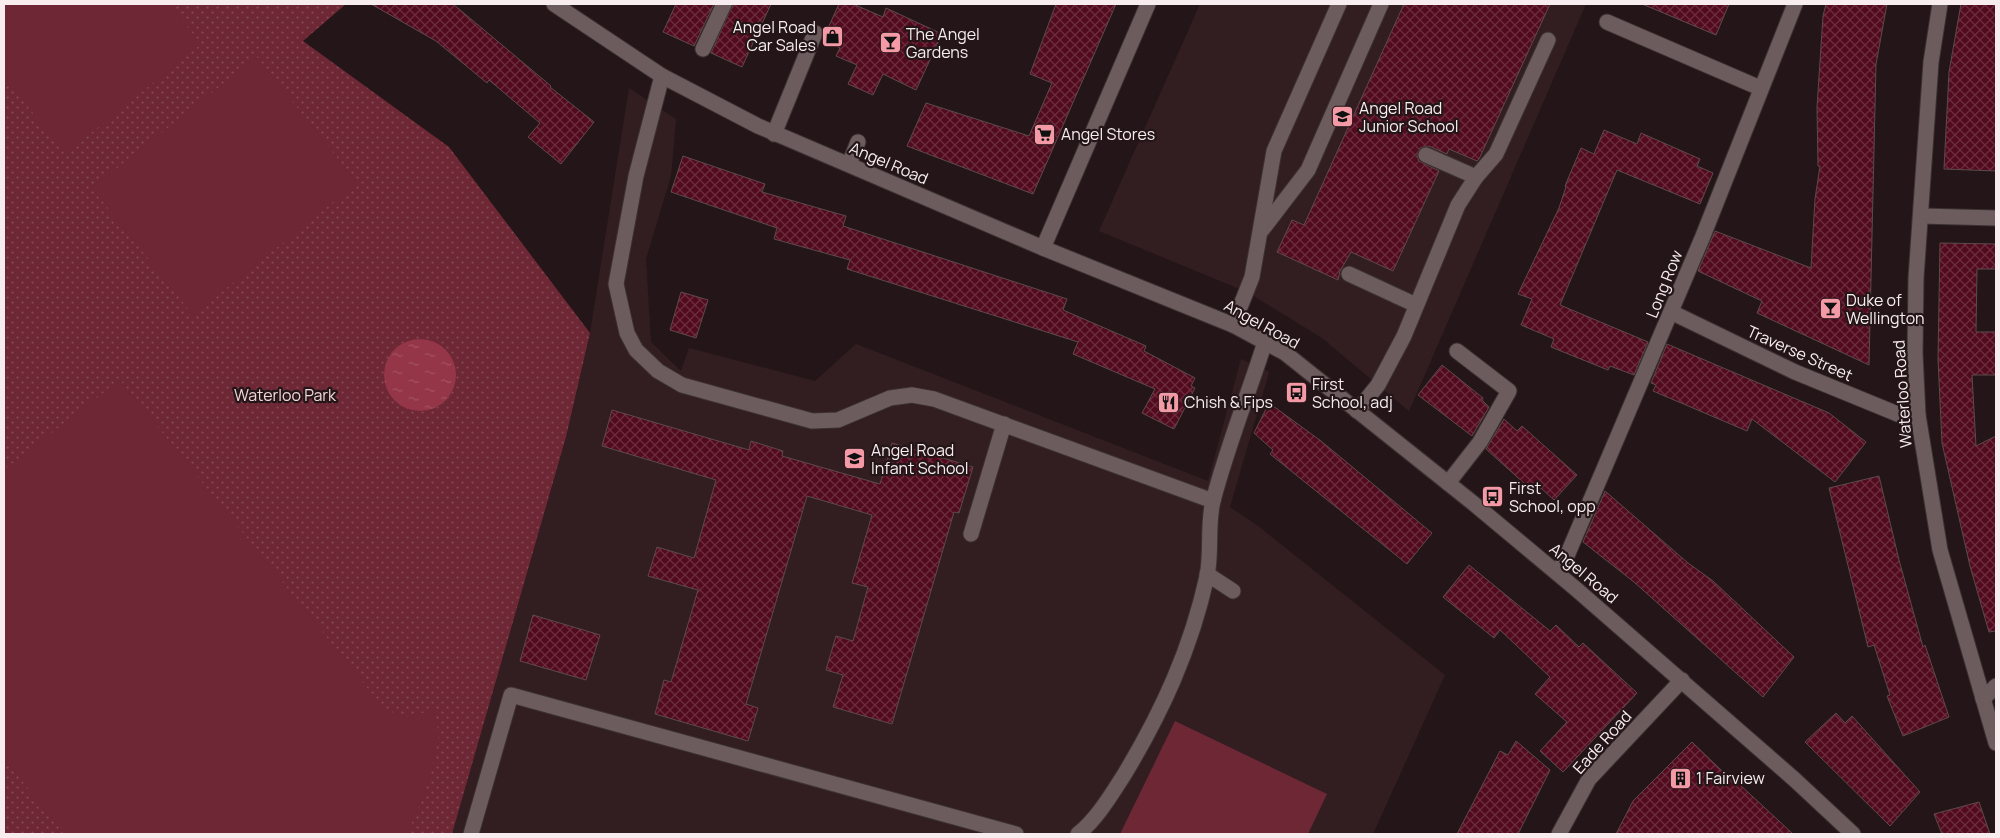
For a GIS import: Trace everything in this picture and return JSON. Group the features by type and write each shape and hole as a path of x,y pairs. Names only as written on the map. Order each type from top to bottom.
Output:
{"street":[{"name":"Angel Road","path":"554,4 662,76 774,134 849,164 1043,248 1233,325 1285,354 1448,482 1557,573 1682,680 1852,834"},
{"path":"703,50 724,4"},
{"path":"1043,248 1148,4"},
{"path":"1233,325 1247,292 1260,233 1274,152 1339,4"},
{"path":"1260,233 1308,170 1381,4"},
{"name":"Long Row","path":"1557,573 1566,558 1671,312 1795,4"},
{"name":"Waterloo Road","path":"1940,4 1931,62 1922,216 1916,278 1914,353 1918,415 1940,550 1996,743"},
{"path":"1607,22 1760,88"},
{"path":"774,134 815,33"},
{"path":"1357,411 1378,385 1404,336 1458,205 1476,177 1496,154 1548,40"},
{"path":"662,76 636,176 616,284 627,333 636,350 658,371 682,385 812,421 838,420 890,398 912,395 934,399 1213,501"},
{"path":"849,164 858,142"},
{"path":"1426,155 1476,177"},
{"path":"1922,216 1996,218"},
{"path":"1349,274 1416,305"},
{"name":"Traverse Street","path":"1671,312 1795,372 1900,415 1918,415"},
{"path":"1078,834 1087,827 1116,786 1154,724 1175,681 1207,574 1208,529 1213,501 1265,342"},
{"path":"1448,482 1480,442 1509,391 1456,351"},
{"path":"970,534 1004,424"},
{"path":"1207,574 1233,591"},
{"name":"Eade Road","path":"1559,834 1589,779 1682,680"},
{"path":"1983,699 1996,686"},
{"path":"471,834 511,695 1016,834"}],"shaded area":[{"name":"Angel Road Junior School","path":"1200,4 1586,4 1409,411 1322,338 1247,292 1099,231"},
{"name":"Angel Road Infant School","path":"629,88 676,119 671,176 646,259 651,342 681,371 689,348 815,381 856,344 1208,481 1241,359 1269,372 1230,507 1258,526 1445,675 1373,834 452,834 566,437 590,333"}],"green space":[{"name":"Waterloo Park","path":"4,4 346,4 303,41 449,147 590,333 566,437 452,834 4,834"},
{"path":"4,4 169,4 201,44 65,154 4,76"},
{"path":"257,57 357,183 193,315 92,188"},
{"path":"120,380 381,705 401,716 407,717 418,715 433,708 438,730 436,752 422,799 406,834 64,834 4,758 4,470"},
{"path":"1175,721 1327,794 1308,834 1120,834"}],"water":[{"path":"420,339 440,345 450,355 456,375 450,395 440,405 420,411 400,405 390,395 384,375 390,355 400,345"}],"building":[{"path":"371,4 453,4 594,122 561,164 528,137 540,123 489,80 487,83 436,41"},
{"path":"676,4 714,4 694,46 663,32"},
{"path":"733,4 771,4 742,67 711,53"},
{"name":"The Angel Gardens","path":"839,4 853,4 883,17 886,8 942,34 916,90 883,74 873,95 848,84 857,65 836,56 840,48 823,39"},
{"path":"1056,4 1116,4 1033,194 907,146 926,103 1029,136 1052,83 1030,74"},
{"path":"1404,4 1550,4 1479,159 1477,161 1449,149 1447,154 1429,146 1420,148 1417,156 1419,161 1439,171 1393,271 1351,252 1340,271 1338,280 1277,252 1292,220 1304,225"},
{"path":"1642,4 1729,4 1716,35"},
{"path":"1826,4 1887,4 1876,64 1869,365 1757,313 1762,301 1698,271 1715,231 1811,268 1815,199 1820,166 1818,166 1817,107 1823,16"},
{"path":"1961,4 1996,4 1996,171 1944,169 1949,72"},
{"path":"1604,130 1637,144 1641,133 1700,159 1697,166 1713,173 1700,204 1617,170 1560,305 1648,342 1634,375 1610,366 1608,370 1551,347 1554,339 1521,325 1532,299 1518,294 1559,208 1565,186 1581,148 1594,154"},
{"path":"683,156 765,184 762,192 846,216 843,226 1067,299 1063,310 1146,346 1144,351 1195,378 1191,386 1195,388 1174,429 1142,413 1155,389 1073,354 1078,342 847,269 850,260 774,239 777,228 671,192"},
{"path":"1940,243 1996,244 1996,269 1977,269 1976,332 1996,332 1996,375 1972,375 1976,446 1996,436 1996,631 1989,632 1970,566 1942,443 1938,359"},
{"path":"681,292 708,300 696,338 670,330"},
{"path":"1667,344 1829,413 1866,442 1835,482 1752,419 1747,431 1653,391 1656,385 1651,383"},
{"path":"1442,365 1483,398 1482,400 1489,407 1472,436 1418,395"},
{"path":"1269,403 1321,441 1432,533 1407,564 1270,454 1273,450 1254,433"},
{"path":"612,410 749,450 751,441 783,451 782,456 880,484 892,443 973,467 959,513 954,512 892,724 833,707 843,675 826,670 836,636 853,641 868,587 852,583 872,515 807,496 746,704 758,708 748,741 655,714 664,680 671,682 698,590 648,576 657,547 694,558 716,480 602,446"},
{"path":"1504,419 1517,431 1522,426 1577,475 1554,500 1541,488 1536,494 1486,449"},
{"path":"1879,476 1899,560 1923,647 1925,645 1949,717 1903,736 1887,696 1890,695 1874,645 1868,647 1829,488"},
{"path":"1605,491 1688,563 1713,581 1794,657 1763,697 1634,582 1583,542"},
{"path":"1469,565 1550,631 1556,625 1579,647 1583,643 1637,693 1563,772 1540,751 1567,722 1535,694 1550,677 1500,630 1494,638 1443,597"},
{"path":"533,615 600,635 586,680 520,661"},
{"path":"1836,713 1845,723 1852,716 1920,792 1890,826 1805,742"},
{"path":"1516,741 1550,770 1518,834 1457,834 1500,751 1508,755"},
{"path":"1692,742 1793,834 1616,834 1633,801"},
{"path":"1979,802 1990,834 1942,834 1934,814"}],"place":[{"name":"Angel Road Car Sales","path":"832,36"},
{"name":"The Angel Gardens","path":"890,43"},
{"name":"Angel Road Junior School","path":"1343,117"},
{"name":"Angel Stores","path":"1045,134"},
{"name":"Duke of Wellington","path":"1830,309"},
{"name":"First School, adj","path":"1296,393"},
{"name":"Chish & Fips","path":"1168,402"},
{"name":"Angel Road Infant School","path":"855,459"},
{"name":"First School, opp","path":"1493,497"},
{"name":"1 Fairview","path":"1680,778"}]}
